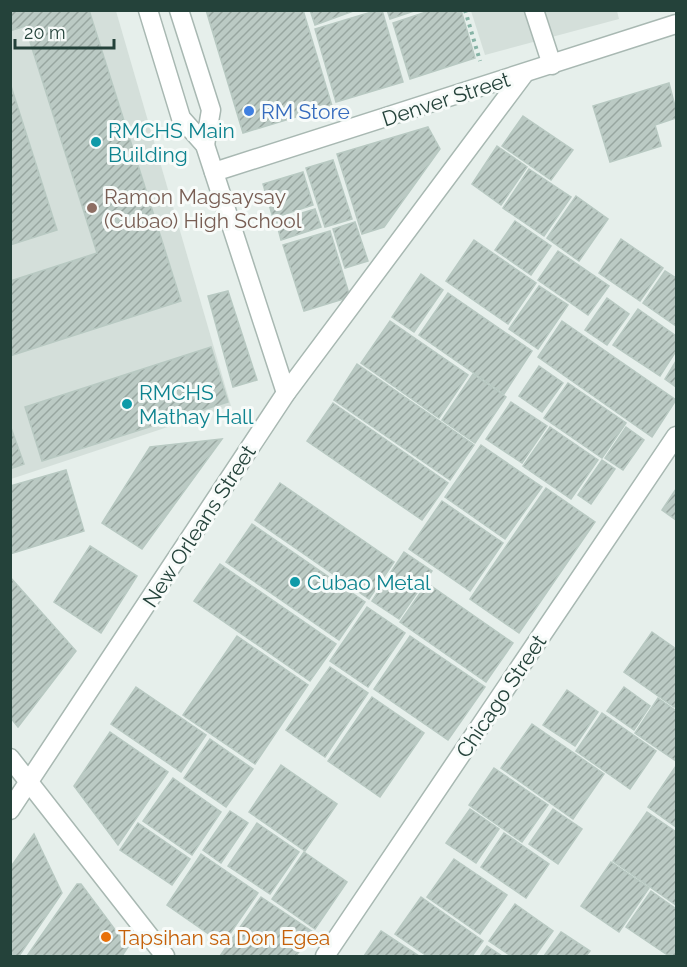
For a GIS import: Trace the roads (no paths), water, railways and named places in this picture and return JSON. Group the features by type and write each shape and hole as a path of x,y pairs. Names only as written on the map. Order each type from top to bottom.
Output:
{"street":[{"path":"148,10 181,118 206,145"},
{"path":"179,10 211,110 206,145 286,393"},
{"path":"534,10 552,65"},
{"name":"Denver Street","path":"214,172 676,24"},
{"name":"New Orleans Street","path":"10,810 286,393 524,74"},
{"name":"Chicago Street","path":"325,957 676,436"},
{"path":"10,758 165,957"}],"place":[{"name":"RM Store","path":"249,111"},
{"name":"RMCHS Main Building","path":"96,142"},
{"name":"Ramon Magsaysay (Cubao) High School","path":"92,208"},
{"name":"RMCHS Mathay Hall","path":"127,404"},
{"name":"Cubao Metal","path":"295,582"},
{"name":"Tapsihan sa Don Egea","path":"106,937"}]}
